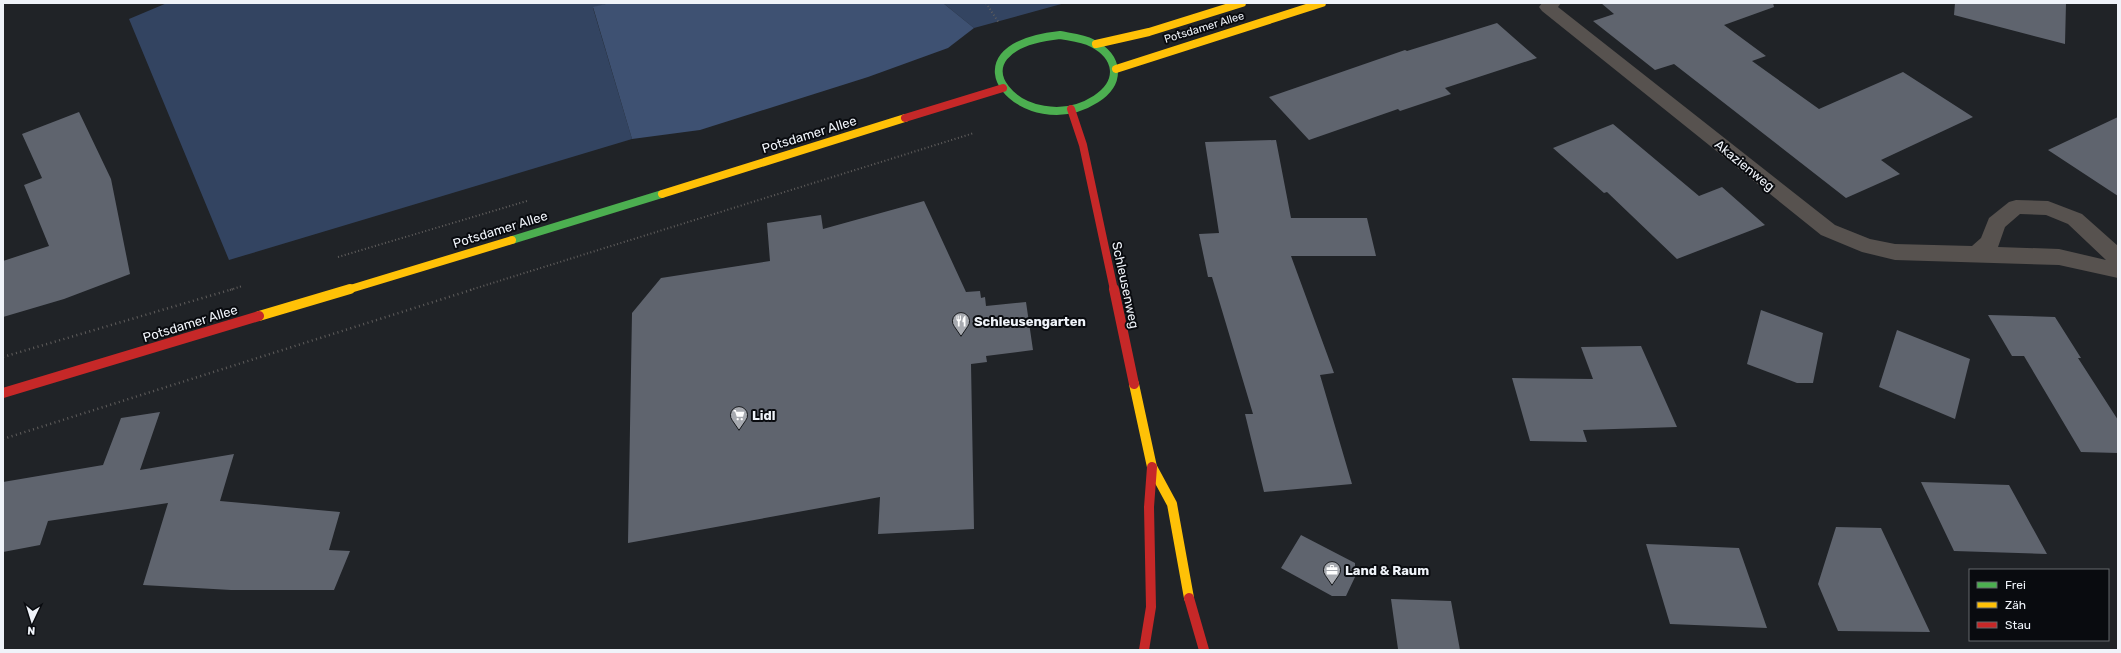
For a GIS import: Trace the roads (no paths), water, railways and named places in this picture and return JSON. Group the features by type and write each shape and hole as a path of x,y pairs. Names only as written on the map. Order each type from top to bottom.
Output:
{"street":[{"name":"Potsdamer Allee","path":"1096,44 1149,32 1242,3"},
{"name":"Potsdamer Allee","path":"1116,69 1322,3"},
{"name":"Akazienweg","path":"1552,3 1548,7 1828,230 1854,241 1885,250 1923,253 2059,257 2118,270"},
{"path":"1060,35 1079,37 1096,44 1113,59 1116,69 1116,79 1105,94 1087,105 1071,109 1051,110 1031,106 1015,99 1003,88 998,75 1000,62 1009,51 1023,42 1040,36 1060,35"},
{"name":"Potsdamer Allee","path":"3,393 603,212 1003,88"},
{"name":"Schleusenweg","path":"1071,109 1083,145 1152,467 1172,504 1186,591 1204,650"},
{"path":"1977,254 1990,242 1996,223 2016,207 2048,208 2076,219 2118,258"},
{"name":"Schleusenweg","path":"1144,650 1151,607 1149,507 1152,467"}],"place":[{"name":"Schleusengarten","path":"961,336"},
{"name":"Lidl","path":"739,430"},
{"name":"Land & Raum","path":"1332,585"}]}
